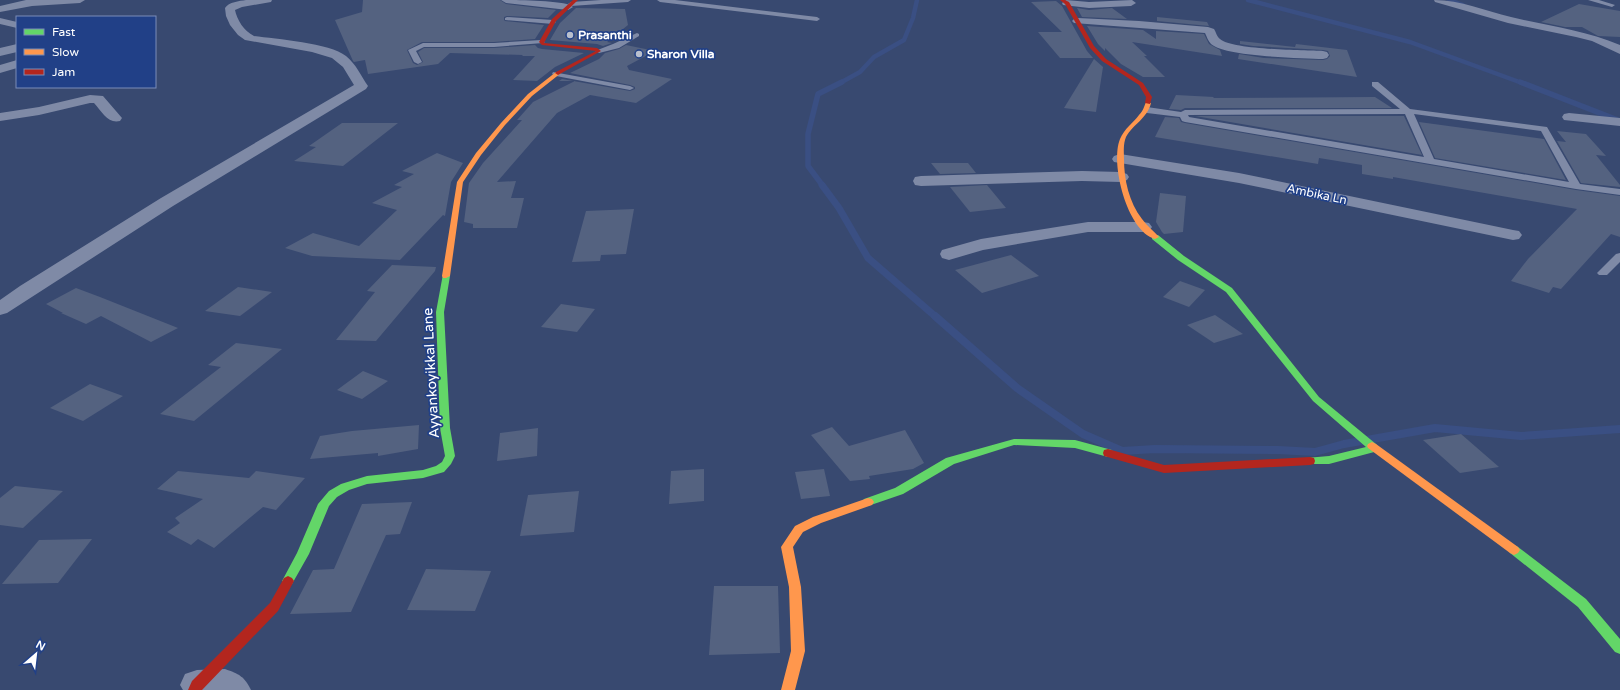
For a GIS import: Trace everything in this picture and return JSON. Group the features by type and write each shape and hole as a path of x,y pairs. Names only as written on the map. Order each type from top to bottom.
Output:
{"street":[{"path":"0,10 30,1 80,0"},
{"path":"0,309 68,263 204,180 337,102 361,86 355,79 350,67 338,56 300,46 249,38 232,20 229,12 230,8 240,4 268,0"},
{"path":"506,0 572,4"},
{"path":"1439,0 1508,20 1578,34 1596,39 1620,50"},
{"path":"1065,1 1089,5 1132,3"},
{"path":"1065,1 1092,47 1104,60 1141,84 1149,97 1147,110 1122,139 1120,159 1121,177 1126,199 1142,227 1181,258 1229,290 1316,399 1374,448 1472,518 1582,603 1620,648"},
{"path":"572,4 553,22 541,42 542,44 597,49 599,51"},
{"path":"0,21 16,25"},
{"path":"1078,21 1139,24 1208,30 1210,31 1215,42 1222,46 1265,52 1323,55"},
{"path":"0,31 16,28"},
{"path":"0,52 16,48"},
{"name":"Ayyankoyikkal Lane","path":"196,688 274,607 303,554 324,504 333,494 345,487 367,480 424,474 440,469 446,464 450,456 445,428 440,312 460,182 469,164 530,96 556,74 599,51"},
{"path":"0,68 16,64"},
{"path":"0,117 90,99 98,99 115,118"},
{"path":"1569,117 1620,122"},
{"name":"Ambika Ln","path":"1120,159 1239,178 1513,235"},
{"path":"921,181 1082,176 1121,177"},
{"path":"949,254 988,243 1088,227 1142,227"},
{"path":"788,690 798,652 795,587 787,547 799,529 817,520 899,491 950,461 1014,442 1075,444 1164,469 1329,460 1374,448"},
{"path":"196,688 226,684 234,690"}],"lane":[{"path":"572,4 628,0"},
{"path":"660,0 817,19"},
{"path":"1591,0 1612,5"},
{"path":"507,19 553,22"},
{"path":"599,51 616,46 637,35"},
{"path":"418,62 412,50 423,45 494,45 541,42"},
{"path":"556,74 630,88"},
{"path":"1375,84 1408,111 1430,161"},
{"path":"1147,110 1184,115 1185,113 1408,111 1544,129 1576,186"},
{"path":"1184,115 1185,119 1576,186 1620,192"},
{"path":"1603,274 1620,256"}],"building":[{"path":"363,0 500,0 506,4 556,10 548,18 504,17 505,21 544,25 535,39 494,42 422,42 407,50 413,63 417,65 423,62 418,52 424,48 494,48 535,45 542,49 584,53 555,67 537,81 513,80 535,56 522,56 523,55 450,53 438,64 368,74 365,60 353,61 335,20 362,12"},
{"path":"1056,1 1062,6 1087,51 1093,58 1060,58 1038,32 1062,32 1031,2"},
{"path":"1579,4 1620,11 1620,37 1598,36 1582,27 1565,27 1541,22"},
{"path":"576,8 625,9 628,25 607,42 612,43 603,46 597,44 550,40 560,23"},
{"path":"1077,8 1089,10 1112,8 1127,19 1082,17"},
{"path":"1157,17 1207,22 1209,26 1157,21"},
{"path":"1087,26 1143,30 1156,39 1156,31 1204,34 1209,44 1220,50 1222,56 1132,42 1147,56 1144,56 1165,77 1143,77 1121,64 1105,48 1105,51 1098,44"},
{"path":"1240,41 1295,47 1296,44 1347,50 1357,77 1238,59 1239,54 1264,58 1323,60 1330,56 1328,51 1323,50 1253,46 1240,44"},
{"path":"626,45 655,51 627,66 629,70 672,79 636,103 590,95 557,113 497,182 516,181 511,198 524,198 517,228 473,228 473,224 464,222 469,183 483,163 522,120 517,120 533,102 575,81 630,91 635,89 635,87 630,85 570,73 599,59 605,53 619,49"},
{"path":"1094,59 1103,67 1096,112 1064,108"},
{"path":"562,79 573,81 559,81"},
{"path":"1176,95 1214,97 1213,98 1375,97 1392,108 1169,109"},
{"path":"1195,116 1404,116 1422,155"},
{"path":"1165,117 1179,118 1181,122 1185,123 1576,190 1620,196 1620,237 1611,234 1561,289 1553,287 1549,293 1511,281 1528,259 1577,209 1393,177 1393,179 1362,174 1362,165 1319,158 1318,164 1155,137"},
{"path":"1419,122 1544,139 1566,180 1435,158"},
{"path":"342,123 398,123 343,166 294,161 316,147 309,146"},
{"path":"1557,131 1586,134 1606,156 1596,155 1620,187 1581,183 1557,141 1566,142"},
{"path":"437,153 463,163 451,182 445,216 443,215 400,260 312,256 285,248 313,233 359,246 397,210 372,203 402,187 394,185 414,174 402,171"},
{"path":"931,163 968,163 976,173 940,174"},
{"path":"987,185 1006,208 970,212 950,187"},
{"path":"1160,193 1186,196 1183,232 1164,234 1156,222"},
{"path":"634,209 626,254 601,255 600,261 572,262 586,211"},
{"path":"1011,255 1039,276 982,293 955,270"},
{"path":"392,265 436,267 435,271 376,341 336,340 375,292 367,291"},
{"path":"1180,281 1205,290 1189,307 1163,297"},
{"path":"238,287 272,292 240,316 205,311"},
{"path":"76,288 178,328 151,342 101,316 86,324 61,313 63,313 46,304"},
{"path":"561,304 595,309 577,332 541,327"},
{"path":"1215,315 1243,334 1214,343 1187,325"},
{"path":"236,343 282,349 194,421 160,414 221,367 208,365"},
{"path":"363,371 388,381 362,399 337,390"},
{"path":"90,384 123,396 83,421 50,408"},
{"path":"419,425 418,449 378,456 378,453 310,459 320,436 352,431"},
{"path":"832,427 849,446 905,430 924,463 913,469 869,476 870,479 850,481 811,435"},
{"path":"538,428 537,456 497,461 500,433"},
{"path":"1461,434 1499,467 1460,473 1423,440"},
{"path":"704,469 704,501 669,504 671,471"},
{"path":"824,469 830,496 801,499 795,472"},
{"path":"178,471 249,478 256,471 305,478 276,510 263,507 214,548 198,539 191,545 167,532 180,523 175,518 203,499 157,489"},
{"path":"15,486 63,491 23,528 0,525 0,498"},
{"path":"579,491 574,532 520,536 528,495"},
{"path":"412,502 400,534 386,535 351,612 290,614 313,570 334,569 362,504"},
{"path":"92,539 58,583 2,584 39,540"},
{"path":"426,569 491,571 475,611 407,610"},
{"path":"714,586 778,586 780,653 709,655"}],"waterway":[{"path":"840,83 860,72 874,57 904,40 913,18 917,0"},
{"path":"1248,0 1410,42 1522,83"},
{"path":"1449,0 1463,5"},
{"path":"1520,82 1620,121"},
{"path":"823,186 808,166 808,134 818,94 840,83"},
{"path":"822,185 839,208 868,258 936,317"},
{"path":"935,316 1017,388 1083,434 1122,451 1155,449 1278,450 1315,452 1344,444 1435,428 1521,436 1620,429"}],"traffic: fast":[{"path":"1155,237 1181,258 1229,290 1316,399 1372,446"},
{"path":"288,581 303,554 324,504 333,494 345,487 367,480 423,474 440,469 446,464 450,456 445,428 440,312 446,276"},
{"path":"868,502 899,491 950,461 1014,442 1075,444 1108,453"},
{"path":"1310,461 1329,460 1374,448"},
{"path":"1514,550 1582,603 1620,648"}],"traffic: slow":[{"path":"446,276 460,182 478,154 503,124 530,95 558,73"},
{"path":"1148,103 1144,114 1124,135 1121,148 1121,167 1124,190 1133,211 1139,221 1155,237"},
{"path":"1372,446 1514,550"},
{"path":"788,690 798,651 795,587 787,547 799,529 817,520 868,502"}],"traffic: jam":[{"path":"558,73 599,51 597,49 542,44 541,42 554,20 576,0"},
{"path":"1062,0 1067,3 1092,47 1104,60 1141,84 1149,97 1148,103"},
{"path":"1108,453 1164,469 1310,461"},
{"path":"195,690 197,685 274,607 288,581"}],"place":[{"name":"Prasanthi","path":"570,35"},
{"name":"Sharon Villa","path":"639,54"}]}
